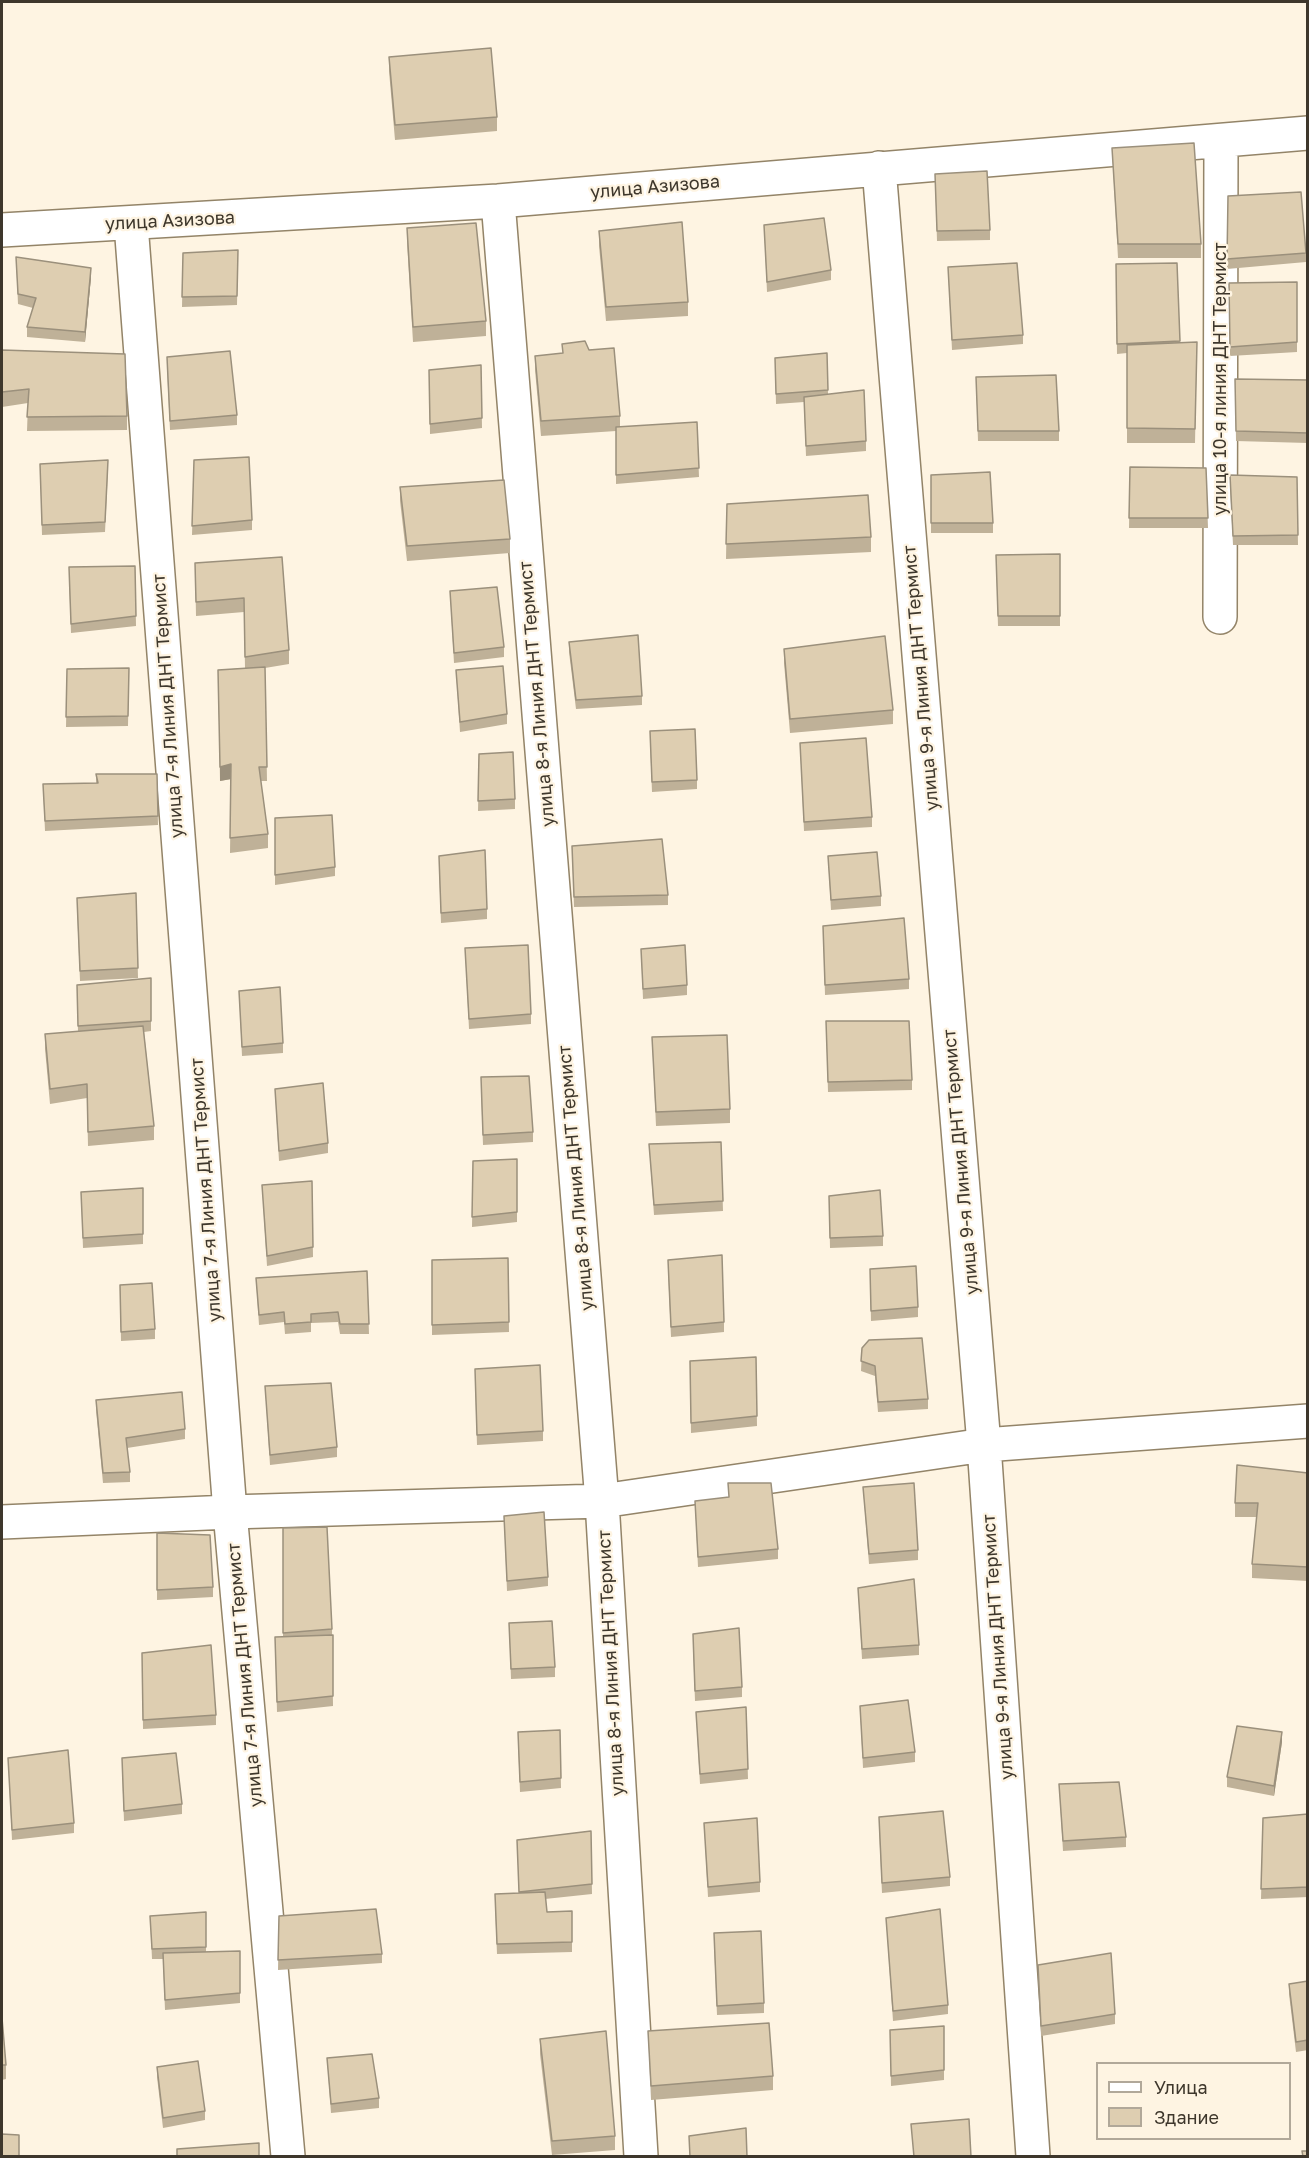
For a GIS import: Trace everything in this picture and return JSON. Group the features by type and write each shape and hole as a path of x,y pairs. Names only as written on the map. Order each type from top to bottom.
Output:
{"street":[{"name":"улица Азизова","path":"2,230 498,201 1308,133"},
{"name":"улица 10-я линия ДНТ Термист","path":"1220,617 1221,141"},
{"name":"улица 9-я Линия ДНТ Термист","path":"879,168 984,1445 1033,2157"},
{"name":"улица 8-я Линия ДНТ Термист","path":"498,201 602,1501 641,2157"},
{"name":"улица 7-я Линия ДНТ Термист","path":"131,224 230,1512 288,2157"},
{"path":"2,1522 230,1512 602,1501 984,1445 1308,1421"}],"building":[{"path":"491,48 497,117 395,125 389,57"},
{"path":"1194,143 1201,244 1118,244 1112,148"},
{"path":"987,171 990,230 937,231 935,174"},
{"path":"1301,192 1306,253 1227,259 1228,196"},
{"path":"824,218 831,270 767,282 764,225"},
{"path":"682,222 688,302 606,307 599,231"},
{"path":"476,223 486,321 413,327 407,228"},
{"path":"238,250 237,296 182,297 183,253"},
{"path":"16,257 91,268 85,332 27,327 36,298 18,294"},
{"path":"1017,263 1023,335 952,340 948,267"},
{"path":"1177,263 1180,341 1117,344 1116,264"},
{"path":"1297,282 1297,342 1230,347 1229,283"},
{"path":"585,341 589,350 614,348 620,416 541,421 535,356 563,353 562,344"},
{"path":"1197,342 1195,429 1127,428 1127,345"},
{"path":"2,350 125,354 127,416 27,417 29,389 2,392"},
{"path":"230,351 237,415 170,421 167,357"},
{"path":"827,353 828,390 776,394 775,358"},
{"path":"481,365 482,418 430,424 429,370"},
{"path":"1056,375 1059,431 978,431 976,377"},
{"path":"1235,379 1308,380 1308,433 1236,431"},
{"path":"864,390 866,441 806,446 804,397"},
{"path":"697,422 699,468 616,475 616,427"},
{"path":"249,457 252,520 192,526 194,460"},
{"path":"108,460 105,522 42,525 40,464"},
{"path":"1130,467 1206,468 1208,518 1129,518"},
{"path":"990,472 993,523 931,523 931,475"},
{"path":"1230,475 1297,477 1298,535 1233,536"},
{"path":"504,480 510,539 407,546 400,487"},
{"path":"868,495 871,537 726,544 727,504"},
{"path":"1060,554 1060,616 998,616 996,555"},
{"path":"282,557 289,650 245,657 244,598 196,602 195,563"},
{"path":"135,566 136,616 71,624 69,567"},
{"path":"497,587 504,647 454,653 450,591"},
{"path":"638,635 642,696 576,700 569,642"},
{"path":"885,636 893,710 790,719 784,649"},
{"path":"503,666 507,714 460,722 456,670"},
{"path":"265,667 267,767 259,767 268,834 230,838 231,764 220,767 218,670"},
{"path":"129,668 128,716 66,717 67,669"},
{"path":"695,729 697,780 652,782 650,731"},
{"path":"866,738 872,817 804,822 800,743"},
{"path":"513,752 515,799 478,801 479,754"},
{"path":"96,774 157,774 158,816 45,821 43,784 98,783"},
{"path":"332,815 335,867 275,875 275,818"},
{"path":"662,839 668,895 574,897 572,846"},
{"path":"485,850 487,909 441,913 439,856"},
{"path":"877,852 881,896 831,900 828,856"},
{"path":"136,893 138,968 80,971 77,898"},
{"path":"904,918 909,979 825,985 823,926"},
{"path":"528,945 531,1014 469,1019 465,948"},
{"path":"685,945 687,985 643,989 641,949"},
{"path":"151,978 151,1021 78,1026 77,985"},
{"path":"280,987 283,1043 242,1047 239,991"},
{"path":"826,1021 909,1021 912,1080 828,1082"},
{"path":"143,1026 154,1126 88,1132 87,1084 50,1089 45,1034"},
{"path":"727,1035 730,1109 656,1112 652,1037"},
{"path":"529,1076 533,1132 483,1135 481,1077"},
{"path":"323,1083 328,1143 279,1151 275,1089"},
{"path":"721,1142 723,1201 654,1205 649,1144"},
{"path":"517,1159 517,1212 472,1217 473,1161"},
{"path":"312,1181 313,1247 267,1256 262,1185"},
{"path":"143,1188 143,1234 83,1238 81,1192"},
{"path":"880,1190 883,1236 830,1238 829,1196"},
{"path":"722,1255 724,1322 671,1327 668,1260"},
{"path":"508,1258 509,1322 432,1325 432,1260"},
{"path":"916,1266 918,1307 871,1311 870,1269"},
{"path":"367,1271 369,1324 340,1324 338,1312 311,1314 311,1322 285,1324 284,1312 259,1315 256,1278"},
{"path":"152,1283 155,1329 121,1332 120,1285"},
{"path":"922,1338 928,1399 878,1402 875,1366 861,1361 862,1348 869,1340"},
{"path":"756,1357 757,1416 691,1423 690,1361"},
{"path":"540,1365 543,1431 477,1435 475,1369"},
{"path":"331,1383 337,1447 270,1455 265,1386"},
{"path":"182,1392 185,1429 126,1438 130,1472 103,1473 96,1400"},
{"path":"1237,1465 1308,1473 1308,1567 1252,1564 1258,1503 1235,1503"},
{"path":"728,1483 771,1483 778,1549 698,1557 695,1501 729,1497"},
{"path":"914,1483 918,1550 869,1554 863,1487"},
{"path":"544,1512 548,1577 507,1581 504,1516"},
{"path":"327,1527 332,1629 283,1633 283,1528"},
{"path":"157,1533 210,1535 213,1587 157,1590"},
{"path":"914,1579 919,1645 862,1649 858,1588"},
{"path":"552,1621 555,1667 511,1669 509,1623"},
{"path":"739,1628 742,1687 695,1691 693,1634"},
{"path":"333,1635 333,1696 277,1702 275,1637"},
{"path":"211,1645 216,1715 143,1720 142,1653"},
{"path":"908,1700 915,1752 863,1758 860,1706"},
{"path":"746,1707 748,1769 700,1774 696,1712"},
{"path":"1237,1726 1282,1732 1274,1786 1227,1777"},
{"path":"560,1730 561,1778 520,1782 518,1732"},
{"path":"68,1750 74,1823 12,1830 8,1758"},
{"path":"176,1753 182,1804 124,1811 122,1758"},
{"path":"1119,1782 1126,1837 1063,1841 1059,1784"},
{"path":"943,1811 950,1877 882,1883 879,1817"},
{"path":"1308,1814 1308,1887 1261,1889 1263,1818"},
{"path":"757,1818 760,1882 708,1887 704,1823"},
{"path":"591,1831 592,1884 519,1892 517,1840"},
{"path":"545,1892 547,1912 572,1911 572,1942 497,1944 495,1894"},
{"path":"376,1909 382,1954 278,1960 279,1916"},
{"path":"940,1909 948,2005 893,2011 886,1918"},
{"path":"206,1912 206,1947 152,1949 150,1916"},
{"path":"761,1931 764,2003 717,2006 714,1933"},
{"path":"240,1951 240,1993 165,2000 163,1953"},
{"path":"1111,1953 1115,2014 1041,2026 1038,1965"},
{"path":"1308,1981 1308,2040 1296,2042 1289,1984"},
{"path":"2,2018 6,2065 2,2065"},
{"path":"769,2023 773,2076 651,2086 648,2031"},
{"path":"944,2026 944,2070 891,2076 890,2030"},
{"path":"606,2031 615,2136 552,2141 540,2039"},
{"path":"372,2054 379,2098 331,2104 327,2058"},
{"path":"198,2061 205,2111 163,2118 157,2067"},
{"path":"969,2119 971,2157 914,2157 911,2124"},
{"path":"746,2128 747,2157 690,2157 689,2136"},
{"path":"2,2134 19,2135 19,2157 2,2157"},
{"path":"259,2143 259,2157 177,2157 177,2149"},
{"path":"1302,2151 1308,2151 1308,2157 1303,2157"}]}
